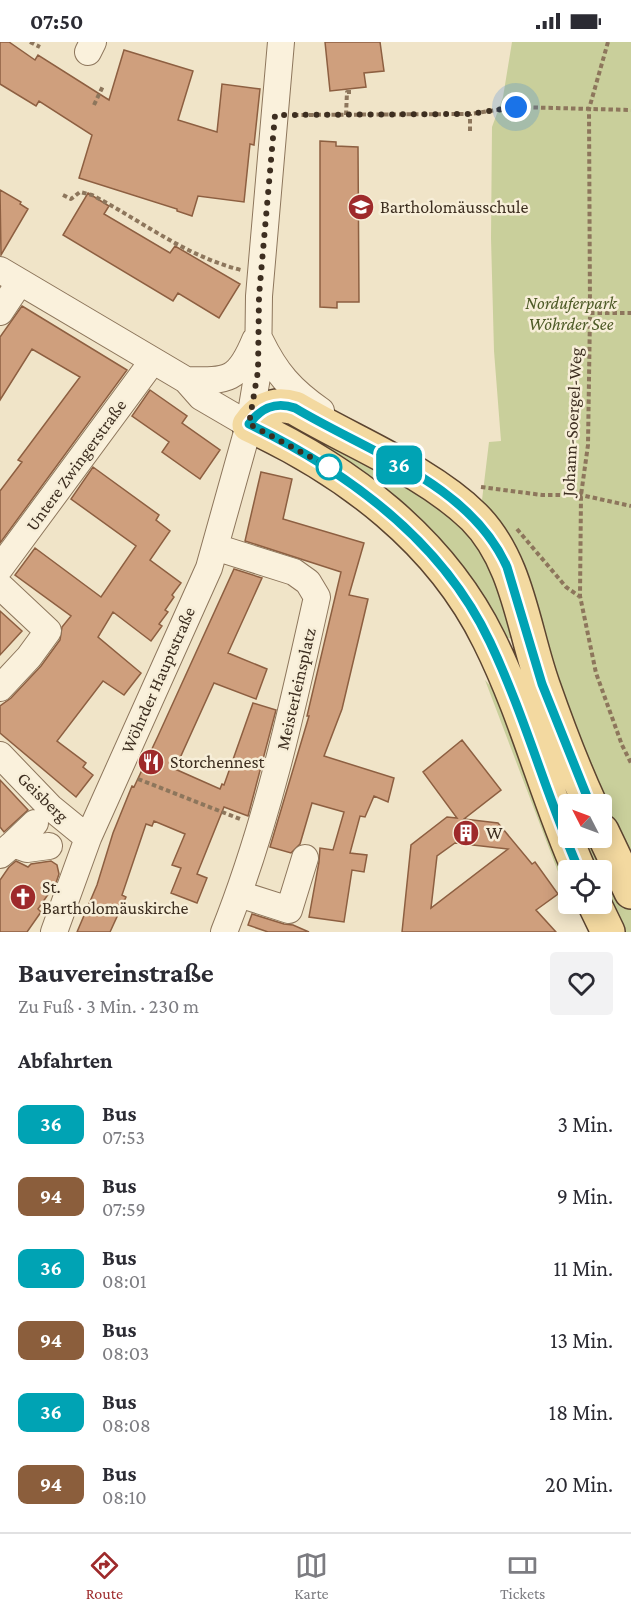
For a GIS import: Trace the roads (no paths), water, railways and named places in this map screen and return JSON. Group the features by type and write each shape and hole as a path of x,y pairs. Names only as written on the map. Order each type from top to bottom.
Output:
{"main road":[{"path":"575,860 495,652 464,597 436,561 399,521 369,496 324,464 249,424 261,410 284,405 295,408 363,444 459,504 474,517 490,536 509,574 542,684 586,794"},
{"path":"495,652 508,650 516,654 542,684"},
{"path":"610,848 631,892"},
{"path":"599,914 608,932"}],"street":[{"path":"186,380 215,381 229,377 244,364 257,334 281,42"},
{"path":"0,312 10,276 152,362 186,380 201,397 249,424"},
{"path":"257,334 275,368 288,384 301,397 363,444"},
{"name":"Wöhrder Hauptstraße","path":"54,932 88,838 209,568 249,424 258,371 257,334"},
{"name":"Untere Zwingerstraße","path":"0,568 152,362"},
{"name":"Meisterleinsplatz","path":"215,547 294,572 308,582 317,597 286,736 239,894 224,932"},
{"path":"0,586 48,631 0,688"},
{"name":"Geisberg","path":"0,755 50,807 88,838"},
{"path":"7,849 35,823"},
{"path":"7,849 49,846"},
{"path":"239,894 289,910 305,858"}],"place":[{"name":"Bartholomäusschule","path":"361,207"},
{"name":"Storchennest","path":"151,762"},
{"name":"W","path":"466,833"},
{"name":"St. Bartholomäuskirche","path":"23,897"}],"park label":[{"name":"Norduferpark Wöhrder See","path":"571,313"}]}
